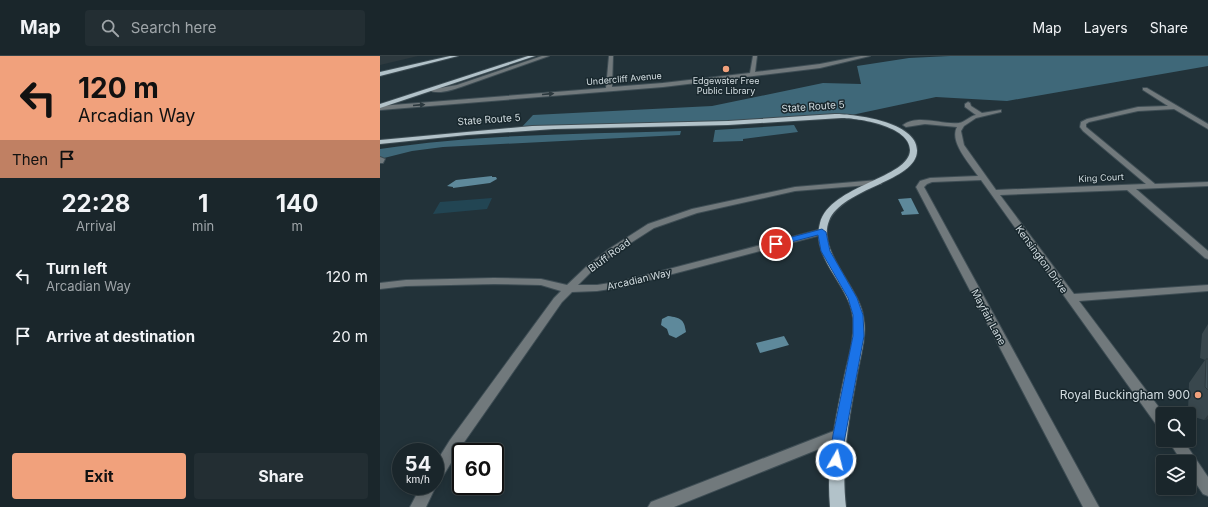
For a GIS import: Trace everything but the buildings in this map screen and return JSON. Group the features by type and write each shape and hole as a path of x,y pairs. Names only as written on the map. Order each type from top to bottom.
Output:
{"main road":[{"path":"380,74 456,56"},
{"path":"380,107 533,56"},
{"name":"State Route 5","path":"380,142 504,130 594,126 730,123 847,116 878,121 903,133 912,143 914,151 913,157 909,164 902,170 855,192 838,202 824,221 822,232"},
{"path":"822,232 826,251 852,298 858,315 858,336 839,435 836,460 836,494 838,507"}],"street":[{"path":"432,90 448,89 459,86 547,56"},
{"path":"610,89 611,56"},
{"path":"752,74 754,56"},
{"name":"Undercliff Avenue","path":"380,107 663,85 826,65 868,56"},
{"path":"1145,88 1208,127"},
{"path":"968,104 968,107 981,115"},
{"path":"1153,186 1085,130 1083,123 1138,109 1175,107"},
{"path":"906,125 925,122 961,124 966,120 999,111"},
{"name":"Kensington Drive","path":"961,124 958,131 961,145 994,193 1156,413"},
{"name":"Mayfair Lane","path":"985,178 932,180 926,181 921,184 920,187 1091,507"},
{"name":"Bluff Road","path":"444,461 454,444 558,300 568,288 590,268 612,251 652,226 694,211 795,189 878,182"},
{"name":"King Court","path":"994,193 1208,184"},
{"path":"1129,187 1208,256"},
{"name":"Arcadian Way","path":"380,286 406,283 500,281 541,282 568,288 597,288 623,284 822,232"},
{"path":"1071,298 1208,288"},
{"path":"656,507 839,435"},
{"path":"1180,447 1208,489"},
{"path":"418,507 424,495"}],"shaded area":[{"path":"950,56 1208,56 1208,66 1007,101 936,97 847,116 769,121 520,129 533,115 712,106 823,83 861,84 857,66 909,58"},
{"path":"794,125 798,132 743,139 743,141 713,142 715,130"},
{"path":"681,131 680,135 443,147 412,151 380,159 380,149 455,140 567,134"},
{"path":"492,176 496,177 497,179 490,183 453,188 447,186 456,180"},
{"path":"492,198 487,209 433,214 440,202"},
{"path":"911,198 919,214 902,215 901,212 904,211 898,199"},
{"path":"668,316 681,320 684,324 686,332 676,338 669,335 667,329 661,325 662,319"},
{"path":"784,336 789,345 760,353 756,343"}],"place":[{"name":"Edgewater Free Public Library","path":"726,69"},
{"name":"Royal Buckingham 900","path":"1198,395"}],"route":[{"path":"776,244 822,232 826,251 852,298 858,315 858,336 839,435 836,460"}]}
